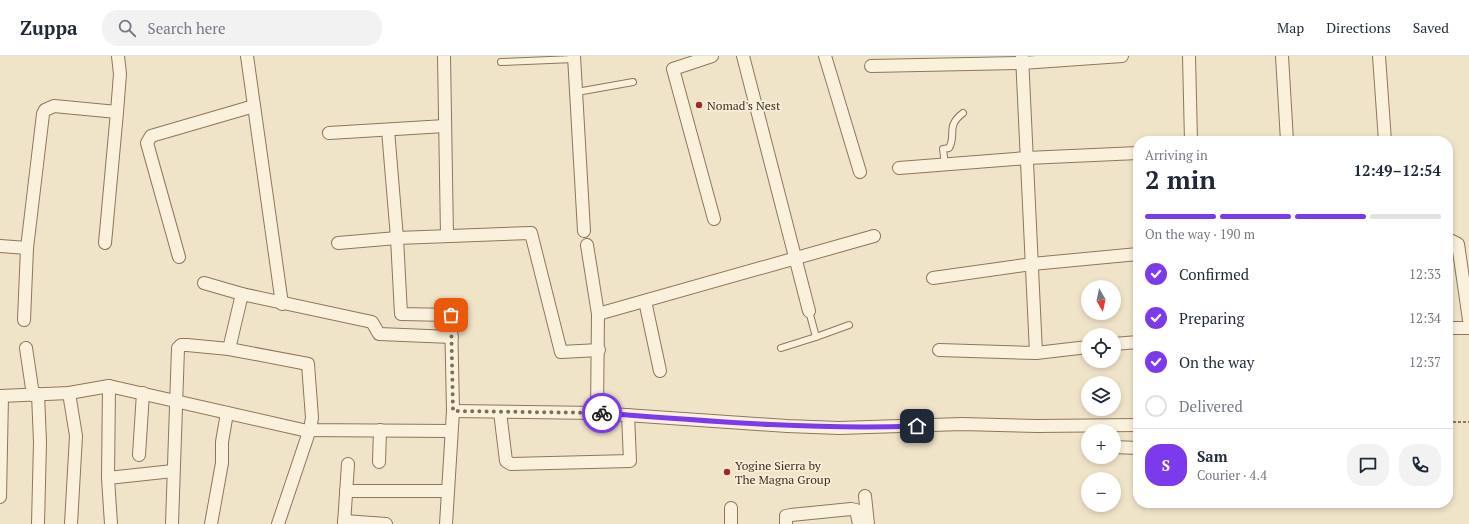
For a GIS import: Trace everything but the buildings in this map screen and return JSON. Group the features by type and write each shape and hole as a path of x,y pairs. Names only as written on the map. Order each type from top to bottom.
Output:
{"street":[{"path":"105,243 120,74 118,56"},
{"path":"247,56 282,304"},
{"path":"444,56 447,236"},
{"path":"712,56 673,69 714,219"},
{"path":"743,56 808,311"},
{"path":"825,56 860,172"},
{"path":"871,66 1122,56"},
{"path":"1189,56 1191,136"},
{"path":"1282,56 1287,136"},
{"path":"1379,56 1385,136"},
{"path":"574,58 584,231"},
{"path":"1022,60 1036,353"},
{"path":"24,320 27,248 45,110 54,106 117,112"},
{"path":"179,256 147,143 151,136 254,106"},
{"path":"329,133 445,126"},
{"path":"388,130 397,238 400,314 451,315 453,411 446,524"},
{"path":"898,168 944,166 1027,158 1133,153"},
{"path":"338,242 397,238 531,233 561,352 599,350"},
{"path":"598,314 874,236"},
{"path":"1453,242 1458,244 1469,320"},
{"path":"587,245 598,314 599,350 597,413"},
{"path":"0,246 27,248"},
{"path":"933,278 1032,264 1133,254"},
{"path":"204,283 282,304 372,322 379,334 452,337"},
{"path":"229,349 242,294"},
{"path":"645,301 660,371"},
{"path":"1453,328 1469,328"},
{"path":"1121,343 1133,342"},
{"path":"172,524 178,348 180,345 187,345 229,349 308,364 312,418 310,429 278,524"},
{"path":"26,348 35,394 40,442 38,524"},
{"path":"939,350 1036,353 1081,348"},
{"path":"0,497 1,396 69,393 109,386 303,430 451,430"},
{"path":"109,386 108,478 111,524"},
{"path":"69,393 76,436 71,524"},
{"path":"139,455 143,393"},
{"path":"453,411 597,413 787,426 839,428 962,424 1081,428"},
{"path":"500,412 506,461 511,464 630,461 628,415"},
{"path":"211,524 222,463 222,442 227,413"},
{"path":"1121,426 1133,425"},
{"path":"379,462 380,430"},
{"path":"1121,448 1133,448"},
{"path":"348,464 344,522 386,524"},
{"path":"108,478 173,471"},
{"path":"346,491 447,491"},
{"path":"865,496 868,524"},
{"path":"731,508 731,524"},
{"path":"786,524 786,516 851,509 856,510 858,513 859,524"}],"lane":[{"path":"501,62 574,58"},
{"path":"577,92 633,82"},
{"path":"944,166 943,150 949,148 952,142 951,131 953,124 963,113"},
{"path":"808,311 816,337"},
{"path":"781,348 849,325"}],"path":[{"path":"1453,422 1469,422"}],"way so far":[{"path":"451,315 453,411 602,413"}],"place":[{"name":"Nomad's Nest","path":"699,105"},
{"name":"Yogine Sierra by The Magna Group","path":"727,472"}],"route":[{"path":"602,413 787,426 839,428 917,426"}]}
